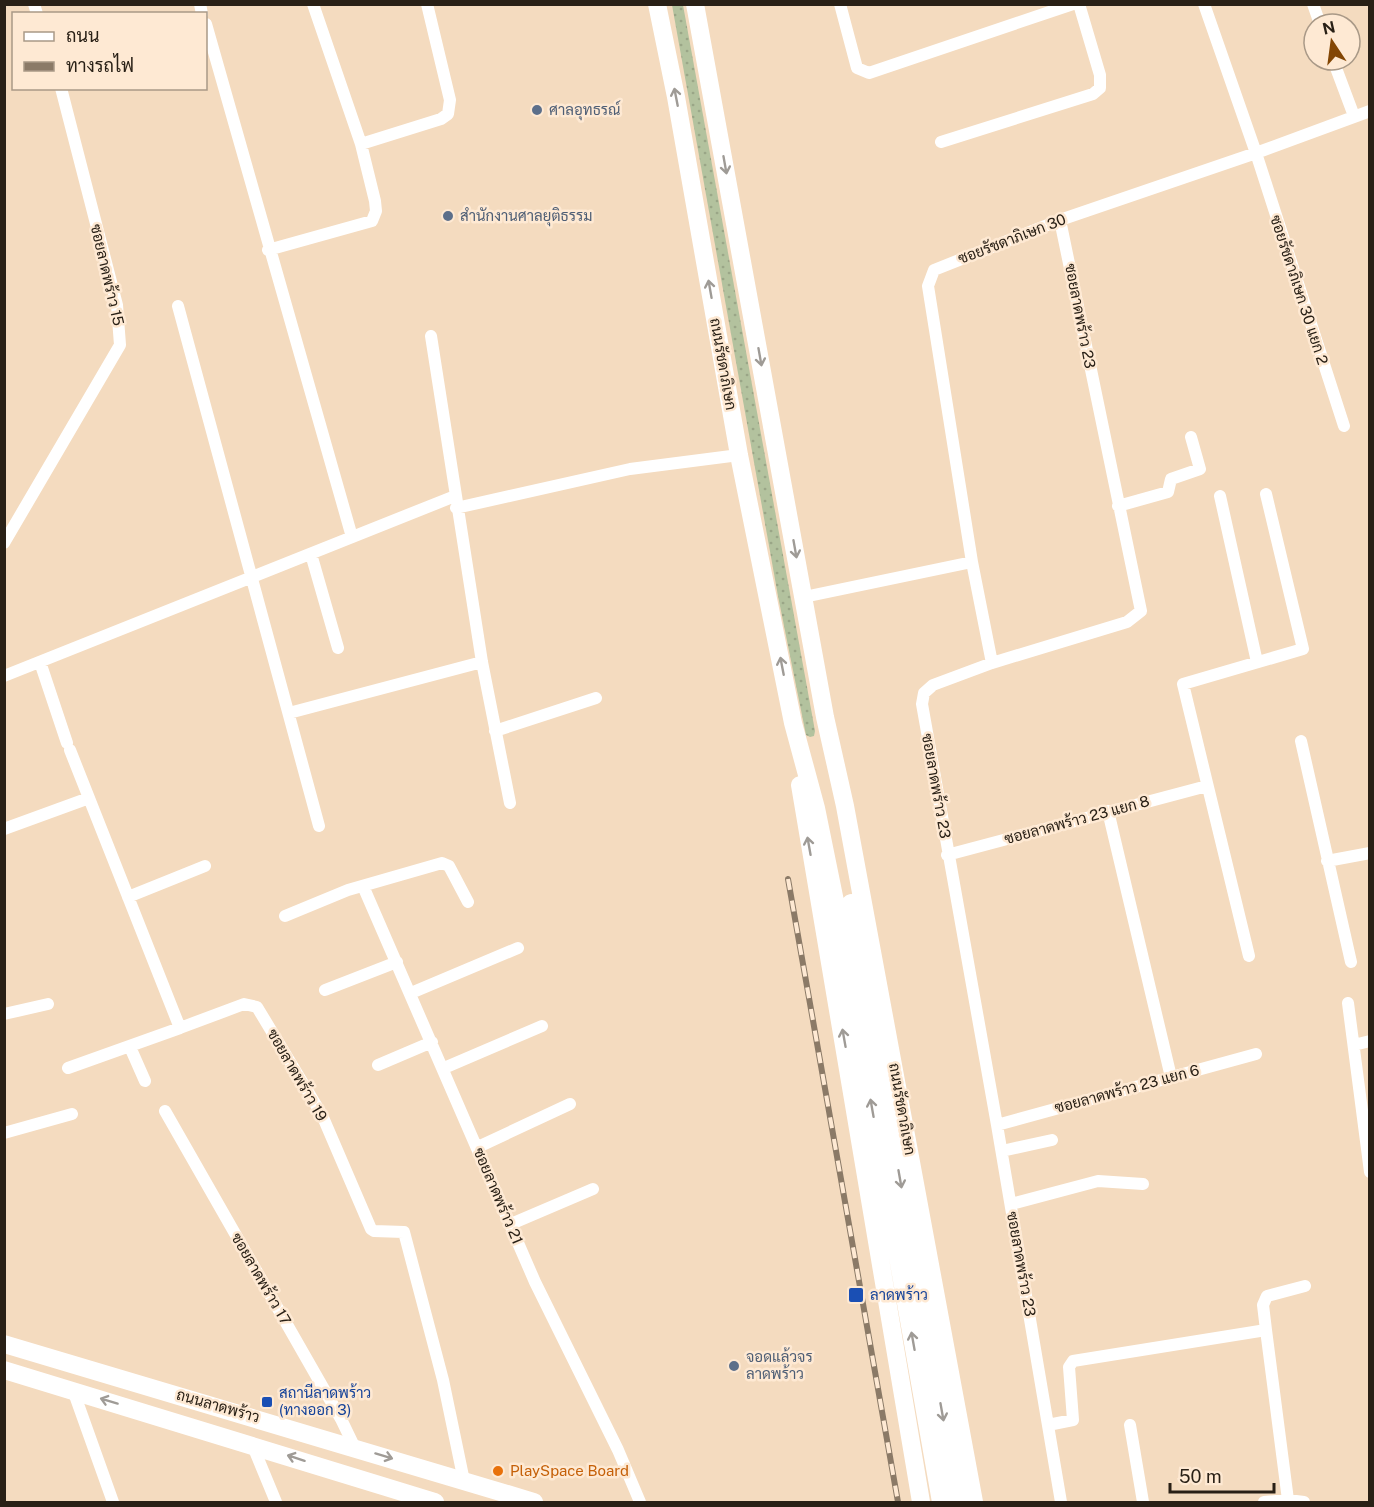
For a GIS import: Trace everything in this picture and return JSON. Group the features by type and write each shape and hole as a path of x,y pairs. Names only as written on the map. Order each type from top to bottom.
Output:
{"main road":[{"name":"ถนนรัชดาภิเษก","path":"657,4 676,97 739,455 793,723 845,915 958,1503"},
{"name":"ถนนรัชดาภิเษก","path":"695,4 825,717 845,806 974,1503"},
{"name":"ถนนรัชดาภิเษก","path":"825,717 845,915 941,1503"},
{"name":"ถนนรัชดาภิเษก","path":"793,723 805,824 897,1348 921,1503"},
{"path":"878,1241 888,1255 908,1251 916,1246 923,1227"},
{"name":"ถนนลาดพร้าว","path":"4,1344 534,1503"},
{"path":"897,1348 902,1363 912,1371 937,1365 946,1347"},
{"name":"ถนนลาดพร้าว","path":"4,1370 252,1444 435,1503"}],"street":[{"path":"268,250 372,221 376,211 361,144 313,4"},
{"path":"361,144 441,119 448,114 450,100 427,4"},
{"path":"840,4 857,68 869,73 1073,4"},
{"path":"941,142 1093,94 1100,88 1100,75 1079,4"},
{"name":"ซอยรัชดาภิเษก 30 แยก 2","path":"1204,4 1256,153 1344,426"},
{"path":"207,28 268,250 352,537"},
{"path":"1338,72 1354,116"},
{"name":"ซอยลาดพร้าว 15","path":"4,543 120,345 117,305 62,90"},
{"name":"ซอยรัชดาภิเษก 30","path":"992,663 972,562 928,286 929,277 934,270 945,265 1060,220 1256,153 1370,111"},
{"name":"ซอยลาดพร้าว 23","path":"1060,220 1141,611 1127,622 992,663 933,685 924,693 922,704 947,855 1002,1151 1061,1503"},
{"path":"178,306 319,826"},
{"path":"431,336 482,662 510,803"},
{"path":"1118,506 1168,492 1171,479 1200,469 1191,437"},
{"path":"4,676 352,537 456,502 630,469 739,455"},
{"path":"1249,956 1183,684 1303,649 1266,494"},
{"path":"1220,496 1257,662"},
{"path":"311,554 338,648"},
{"path":"804,597 972,562"},
{"path":"40,662 68,747 180,1028 68,1068"},
{"path":"289,713 482,662"},
{"path":"495,731 596,698"},
{"path":"1301,741 1351,962"},
{"name":"ซอยลาดพร้าว 23 แยก 8","path":"947,855 1207,786"},
{"path":"4,830 89,798"},
{"path":"1108,811 1171,1077"},
{"path":"1327,861 1370,853"},
{"path":"285,916 363,886 445,863 449,866 468,902"},
{"path":"128,897 205,866"},
{"name":"ซอยลาดพร้าว 21","path":"363,886 535,1282 618,1450 640,1503"},
{"path":"411,993 518,948"},
{"path":"325,990 397,962"},
{"path":"1348,1003 1367,1126 1370,1172"},
{"path":"4,1014 48,1004"},
{"name":"ซอยลาดพร้าว 19","path":"180,1028 244,1004 256,1007 322,1115 371,1229 404,1233 443,1380 464,1481"},
{"path":"444,1068 542,1026"},
{"path":"1354,1045 1370,1041"},
{"path":"378,1065 432,1042"},
{"path":"130,1047 145,1081"},
{"name":"ซอยลาดพร้าว 23 แยก 6","path":"997,1125 1256,1054"},
{"path":"478,1147 570,1104"},
{"name":"ซอยลาดพร้าว 17","path":"165,1111 335,1408 355,1448"},
{"path":"4,1133 72,1114"},
{"path":"1002,1151 1052,1140"},
{"path":"1011,1204 1098,1181 1143,1184"},
{"path":"511,1224 593,1190"},
{"path":"1288,1500 1263,1305 1267,1296 1305,1286"},
{"path":"1048,1425 1073,1420 1069,1367 1073,1361 1266,1330"},
{"path":"73,1390 113,1503"},
{"path":"1130,1425 1143,1503"},
{"path":"252,1444 276,1503"},
{"path":"1264,1503 1288,1500 1304,1503"}],"green space":[{"path":"672,5 683,5 815,731 814,736 810,737 806,735 778,596"}],"railway":[{"path":"788,879 898,1502"}],"place":[{"name":"ศาลอุทธรณ์","path":"537,110"},
{"name":"สำนักงานศาลยุติธรรม","path":"448,216"},
{"name":"ลาดพร้าว","path":"856,1295"},
{"name":"จอดแล้วจร ลาดพร้าว","path":"734,1366"},
{"name":"สถานีลาดพร้าว (ทางออก 3)","path":"267,1402"},
{"name":"PlaySpace Board","path":"498,1471"}]}
